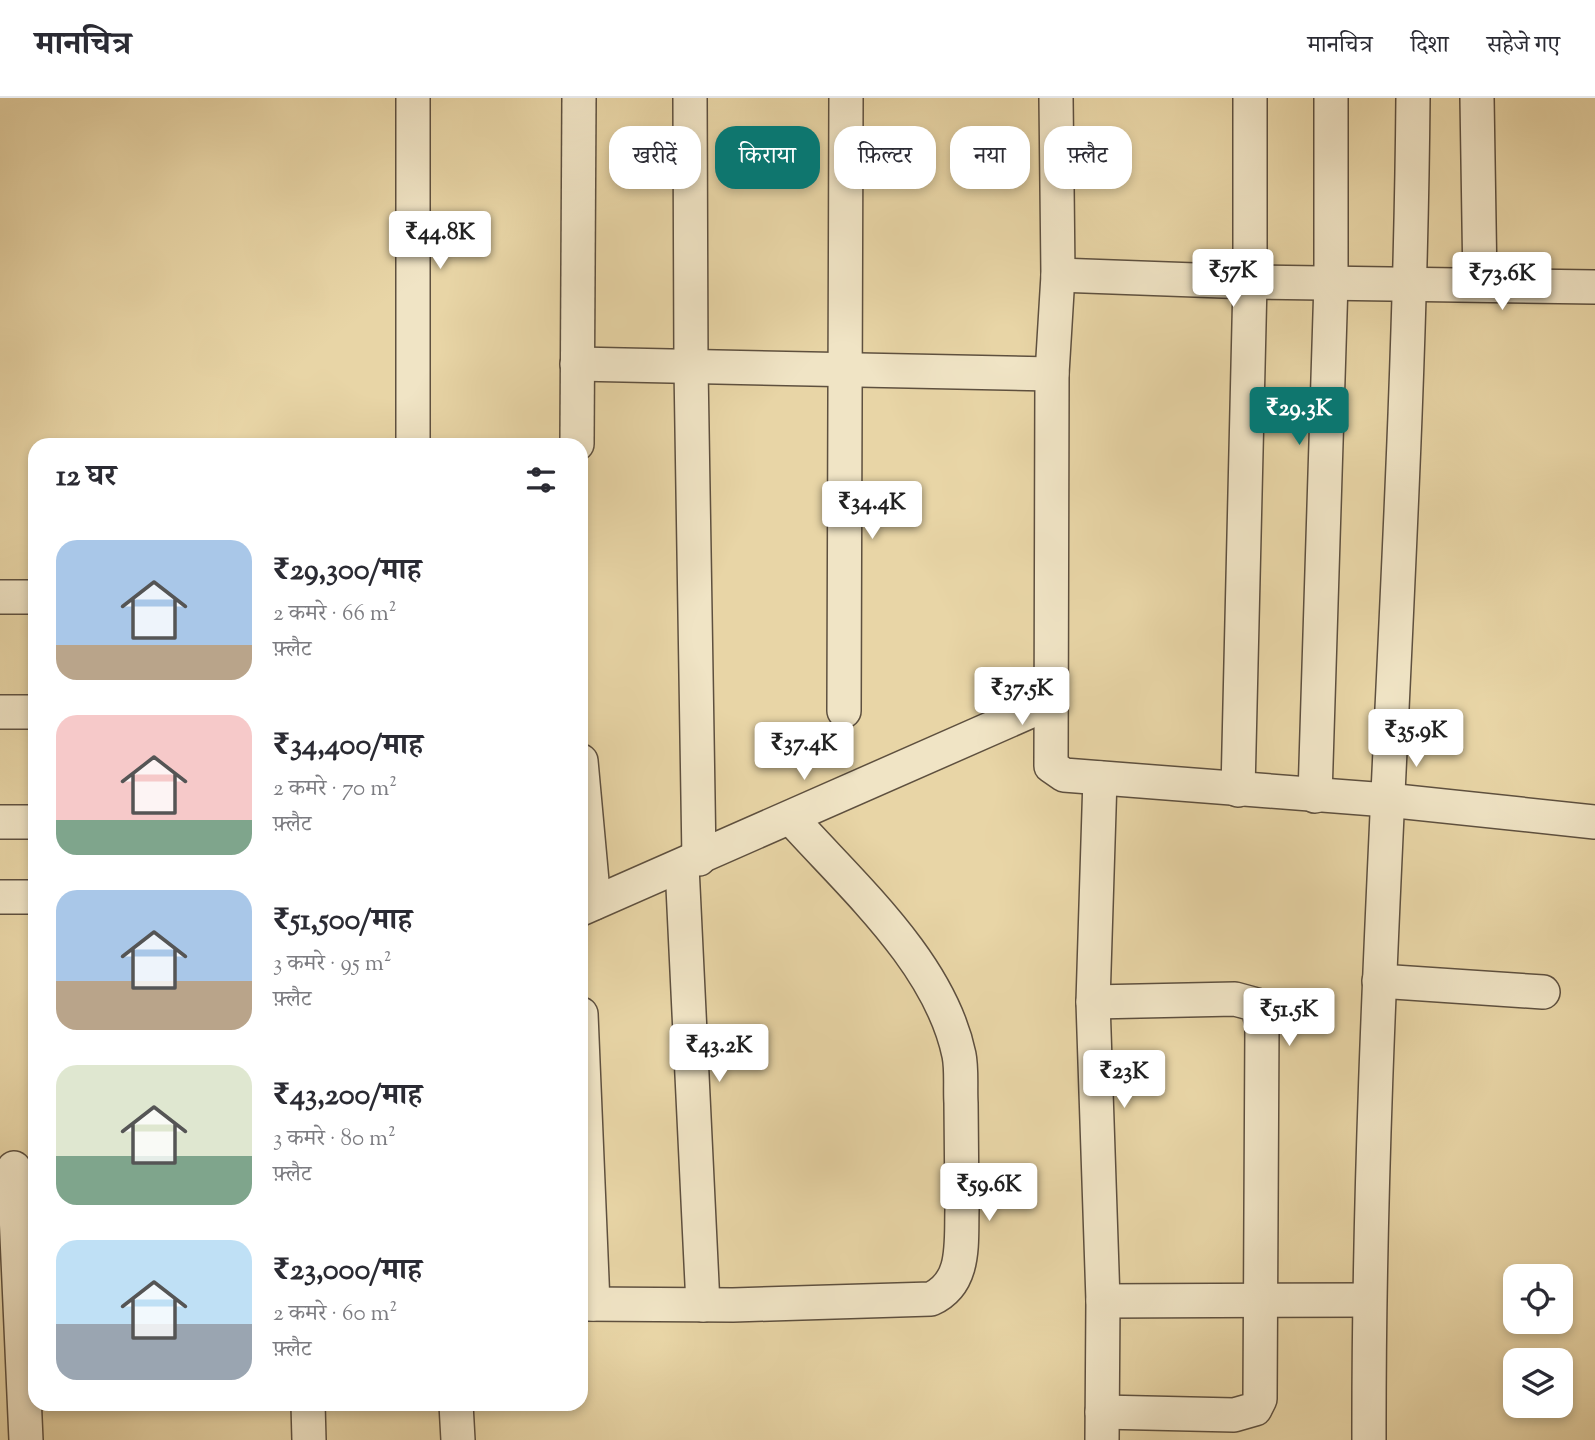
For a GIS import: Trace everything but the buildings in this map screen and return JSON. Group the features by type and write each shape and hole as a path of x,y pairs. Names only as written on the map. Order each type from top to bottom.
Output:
{"street":[{"path":"413,98 413,438"},
{"path":"577,438 579,98"},
{"path":"690,98 690,863 703,1305"},
{"path":"844,711 846,98"},
{"path":"1056,98 1058,275 1052,373 1049,703 1051,766 1064,775 1387,800 1595,822"},
{"path":"1238,790 1250,282 1250,98"},
{"path":"1315,796 1331,282 1331,98"},
{"path":"1369,1440 1369,1300 1387,800 1410,282 1413,98"},
{"path":"1476,98 1480,284"},
{"path":"1058,275 1250,282 1410,282 1595,288"},
{"path":"577,364 1052,373"},
{"path":"0,597 28,597"},
{"path":"588,906 1049,703"},
{"path":"0,712 28,712"},
{"path":"1093,1002 1235,999 1256,1005 1262,1024 1262,1380 1260,1399 1255,1409 1234,1415 1102,1426 1104,1301 1093,1002 1100,778"},
{"path":"588,1304 703,1305 931,1299 946,1292 956,1275 961,1237 960,1057 950,1024 940,1000 905,946 791,818"},
{"path":"0,822 28,822"},
{"path":"0,897 28,897"},
{"path":"1380,981 1543,992"},
{"path":"17,1167 10,1303 12,1407 26,1440"},
{"path":"1104,1301 1369,1300"},
{"path":"308,1411 309,1440"},
{"path":"456,1411 457,1440"}]}
